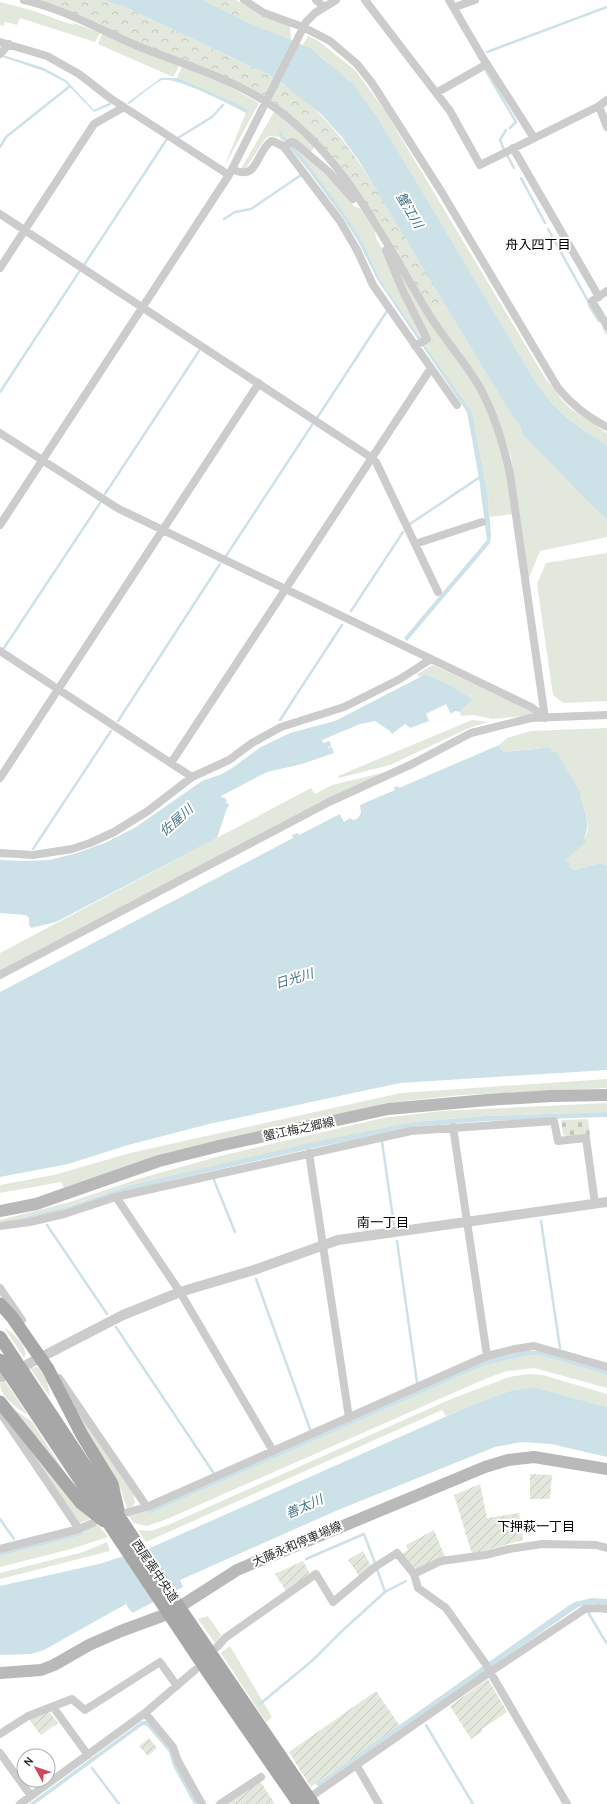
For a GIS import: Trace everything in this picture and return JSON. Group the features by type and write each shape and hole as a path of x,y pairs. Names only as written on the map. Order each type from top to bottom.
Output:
{"main road":[{"name":"蟹江梅之郷線","path":"0,1211 36,1204 159,1161 223,1145 388,1109 495,1099 607,1095"},
{"path":"0,1304 42,1357 82,1434 112,1484 120,1520"},
{"name":"西尾張中央道","path":"0,1337 120,1520 128,1541 306,1803"},
{"name":"西尾張中央道","path":"0,1360 120,1520"},
{"path":"0,1402 81,1503 120,1520"},
{"name":"大藤永和停車場線","path":"0,1673 41,1670 115,1634 237,1570 485,1467 508,1460 534,1457 607,1469"}],"street":[{"path":"24,0 57,10 140,47 226,81 267,100 293,121 321,148 340,171 379,231 439,331 478,385 496,419 510,474 545,718"},
{"path":"244,0 264,13 330,41 357,64 372,83 441,191 558,388 573,405 593,421 607,427"},
{"path":"316,0 324,7"},
{"path":"0,526 230,172 302,30 315,13 336,0"},
{"path":"365,0 450,111 480,165 599,106 607,100"},
{"path":"450,0 487,64 534,138"},
{"path":"455,8 475,0"},
{"path":"0,42 48,56 79,74 124,107 230,172 246,174 251,171 266,145 271,141 288,145 295,143 329,172 354,200 360,201"},
{"path":"1,53 9,44"},
{"path":"436,93 487,64"},
{"path":"599,106 607,127"},
{"path":"0,268 94,124 124,107"},
{"path":"288,145 340,221 357,250 372,285 420,343 431,368 457,405"},
{"path":"513,148 599,297"},
{"path":"0,214 372,458 376,462 438,592"},
{"path":"379,231 402,289 427,338 420,343"},
{"path":"607,291 592,301 607,326"},
{"path":"171,763 431,368"},
{"path":"0,778 259,383"},
{"path":"0,433 119,509 162,531 531,707 545,718"},
{"path":"415,544 482,522"},
{"path":"0,651 192,777"},
{"path":"0,853 33,855 72,849 90,843 114,832 148,811 192,777 229,760 252,743 281,728 344,707 400,679 431,659"},
{"path":"0,975 329,802 412,764 471,733 531,718 607,715"},
{"path":"0,1226 30,1222 64,1214 116,1197 410,1131 554,1121 558,1141 586,1138 595,1204"},
{"path":"453,1127 487,1356"},
{"path":"309,1153 349,1418"},
{"path":"116,1197 180,1292 273,1451"},
{"path":"28,1364 123,1315 180,1292 254,1270 338,1240 607,1202"},
{"path":"0,1288 33,1337 36,1350 147,1507"},
{"path":"120,1520 487,1356 534,1346 607,1367"},
{"path":"0,1412 79,1530"},
{"path":"0,1548 79,1530 93,1523"},
{"path":"414,1574 441,1561 485,1555 542,1544 596,1545 607,1548"},
{"path":"216,1647 225,1638 316,1574 333,1602 375,1567 397,1553 414,1574 418,1588 446,1608 488,1668 567,1804"},
{"path":"306,1803 488,1668 585,1608 607,1609"},
{"path":"0,1734 28,1716 72,1699 84,1710 160,1662 177,1686"},
{"path":"20,1804 145,1713 195,1670"},
{"path":"53,1707 88,1755"},
{"path":"145,1713 173,1747 178,1761 202,1804"},
{"path":"0,1753 31,1796"},
{"path":"357,1766 379,1804"},
{"path":"220,1804 261,1777"}],"green space":[{"path":"34,0 104,0 120,6 121,5 267,74 289,88 325,119 340,136 366,173 447,306 431,313 340,167 272,103"},
{"path":"199,0 228,0 244,12 241,19"},
{"path":"228,0 236,0 261,16 290,26 291,41 241,19 244,12"},
{"path":"0,2 31,10 73,25 74,23 100,33 95,42 20,18 17,25 5,22 4,26 0,25"},
{"path":"102,34 180,65 173,77 98,44"},
{"path":"308,36 317,40 355,70 385,111 544,376 562,400 571,409 607,433 607,445 567,418 543,392 377,117 352,83 350,84 322,57 302,46"},
{"path":"182,66 224,84 259,103 224,167 247,110 177,78"},
{"path":"274,112 285,119 315,146 310,153 295,141 288,139 280,130 278,133 285,141 283,143 279,137 269,136 265,139 246,168 241,169"},
{"path":"293,146 339,186 354,206 361,209 375,231 376,238 424,337 421,339 379,278 362,240 342,210"},
{"path":"393,259 438,333 476,387 492,419 505,461 512,514 490,517 488,497 473,417 425,344"},
{"path":"447,306 508,409 520,426 523,435 607,520 607,537 540,551 528,580 511,457 498,418 431,313"},
{"path":"607,553 607,701 563,703 553,695 537,584 546,563"},
{"path":"433,665 528,709 533,715 493,719 473,715 461,716 460,712 473,699 450,685 426,674 420,677 417,674"},
{"path":"472,720 488,722 469,728 390,765 339,778 338,776"},
{"path":"607,728 607,865 601,863 574,870 569,866 566,859 581,844 587,833 588,823 586,812 576,788 569,776 549,747 503,752 499,745 507,738 530,731"},
{"path":"386,772 0,972 0,953 311,788 315,794 332,785"},
{"path":"607,1079 607,1088 462,1095 386,1103 64,1188 61,1182 0,1193 0,1185 54,1175 130,1153 401,1093"},
{"path":"607,1103 607,1112 485,1116 414,1122 128,1186 27,1220 0,1222 0,1220 70,1202 138,1179 220,1156 383,1118 441,1111"},
{"path":"588,1119 590,1135 566,1137 563,1134 561,1120"},
{"path":"4,1327 25,1349 24,1358"},
{"path":"539,1355 607,1375 607,1388 534,1368 507,1371 485,1379 167,1519 147,1526 134,1523 128,1515 147,1511 149,1514 483,1366 525,1356"},
{"path":"37,1367 47,1381 50,1397 30,1368"},
{"path":"528,1374 543,1375 607,1394 607,1407 541,1389 465,1408 446,1416 442,1410 146,1542 138,1530 151,1531 168,1525 451,1399 509,1377"},
{"path":"5,1381 27,1414 13,1405 3,1393 0,1383"},
{"path":"69,1398 133,1492 135,1503 132,1507 127,1508 121,1490 87,1436"},
{"path":"8,1405 32,1422 83,1500"},
{"path":"18,1430 90,1519 80,1523 77,1522"},
{"path":"530,1474 552,1475 550,1499 530,1499"},
{"path":"480,1484 487,1518 519,1513 523,1540 472,1554 454,1495"},
{"path":"98,1525 108,1537 71,1549 0,1567 0,1556 83,1535 83,1532"},
{"path":"434,1530 445,1557 436,1559 413,1571 401,1554 408,1550 406,1545"},
{"path":"107,1542 110,1551 0,1579 0,1573 83,1552"},
{"path":"363,1551 371,1566 360,1577 348,1560"},
{"path":"303,1561 310,1574 286,1591 275,1574"},
{"path":"208,1616 221,1635 215,1643 198,1619"},
{"path":"230,1646 272,1717 266,1722 221,1653"},
{"path":"488,1679 507,1712 482,1729 482,1732 471,1739 450,1706"},
{"path":"376,1691 400,1726 311,1787 289,1752"},
{"path":"48,1710 58,1723 41,1735 28,1718"},
{"path":"149,1738 157,1748 148,1756 139,1746"},
{"path":"260,1781 275,1804 227,1804"}],"water":[{"name":"蟹江川","path":"104,0 202,0 245,21 310,48 350,83 352,82 377,117 535,381 551,402 567,418 607,445 607,520 523,435 520,426 508,409 359,161 341,136 322,115 282,83 267,74 121,5 120,6"},
{"path":"0,54 44,68 66,80 94,110 111,102 111,105 94,112 65,82 44,71 0,56"},
{"path":"161,78 177,78 248,110 246,113 204,92 169,80 159,81 129,104 127,103"},
{"path":"280,130 342,210 362,240 379,278 470,410 473,417 488,497 491,535 490,543 407,641 404,638 487,540 479,478 467,412 377,279 358,241 342,216 278,133"},
{"name":"佐屋川","path":"426,674 450,685 473,699 460,712 455,711 451,714 446,704 426,714 429,721 410,728 405,724 392,734 375,721 360,724 322,740 323,743 330,741 331,746 326,749 332,747 334,753 302,764 267,772 221,796 227,801 225,804 228,803 229,806 217,838 56,922 31,928 29,925 29,918 26,915 0,913 0,860 50,860 77,853 107,842 136,827 202,781 222,774 232,768 261,747 290,733 335,721"},
{"name":"日光川","path":"499,745 503,752 549,747 553,752 557,753 581,793 580,796 587,822 584,839 586,842 566,859 570,864 569,866 574,870 601,863 607,865 607,1070 400,1083 209,1124 128,1145 68,1164 0,1177 0,992 293,838 292,835 298,833 299,835 340,814 344,822 350,818 353,820 358,818 361,813 360,805 395,790 394,787 398,786 399,788"},
{"path":"607,1112 607,1117 485,1121 414,1127 164,1182 27,1220 26,1217 70,1206 128,1186 310,1143 414,1122 485,1116"},
{"path":"525,1351 538,1351 607,1371 607,1375 539,1355 525,1356 483,1366 149,1514 147,1511 487,1360"},
{"name":"善太川","path":"528,1388 541,1389 607,1407 607,1457 551,1444 522,1442 495,1447 338,1510 180,1580 183,1587 132,1613 126,1604 44,1650 31,1654 0,1655 0,1586 99,1564 150,1548 465,1408 511,1391"},
{"path":"83,1532 83,1535 0,1556 0,1553"},
{"path":"592,1598 607,1599 607,1605 593,1604 578,1607 318,1787 316,1784 568,1606 575,1602"},
{"path":"142,1721 147,1721 171,1751 199,1804 194,1804 173,1766 169,1752 147,1726 143,1725 35,1804 29,1804 51,1788 56,1788 56,1784"}],"waterway":[{"path":"487,52 607,7"},
{"path":"486,71 516,122 510,128"},
{"path":"0,147 6,137 70,86"},
{"path":"178,138 212,117 223,105"},
{"path":"504,150 500,140 506,130"},
{"path":"84,265 167,139"},
{"path":"507,155 514,168"},
{"path":"224,219 235,212 251,209 301,175"},
{"path":"521,178 545,223"},
{"path":"548,229 599,321"},
{"path":"0,392 79,272"},
{"path":"317,418 387,311"},
{"path":"604,328 607,333"},
{"path":"105,494 199,351"},
{"path":"226,556 312,425"},
{"path":"410,524 480,477"},
{"path":"4,648 100,503"},
{"path":"351,611 403,532"},
{"path":"118,721 220,564"},
{"path":"280,720 342,625"},
{"path":"33,849 111,731"},
{"path":"382,1142 394,1225"},
{"path":"214,1180 235,1232"},
{"path":"541,1221 560,1348"},
{"path":"47,1225 107,1314"},
{"path":"397,1241 417,1382"},
{"path":"256,1279 310,1429"},
{"path":"116,1327 213,1472"},
{"path":"0,1519 14,1539"},
{"path":"306,1559 364,1534 375,1563"},
{"path":"377,1569 385,1592"},
{"path":"260,1704 313,1660 385,1592 406,1581"},
{"path":"589,1614 607,1644"},
{"path":"426,1725 473,1804"},
{"path":"92,1768 119,1804"}],"district":[{"name":"舟入四丁目","path":"538,244"},
{"name":"南一丁目","path":"383,1222"},
{"name":"下押萩一丁目","path":"536,1526"}]}
